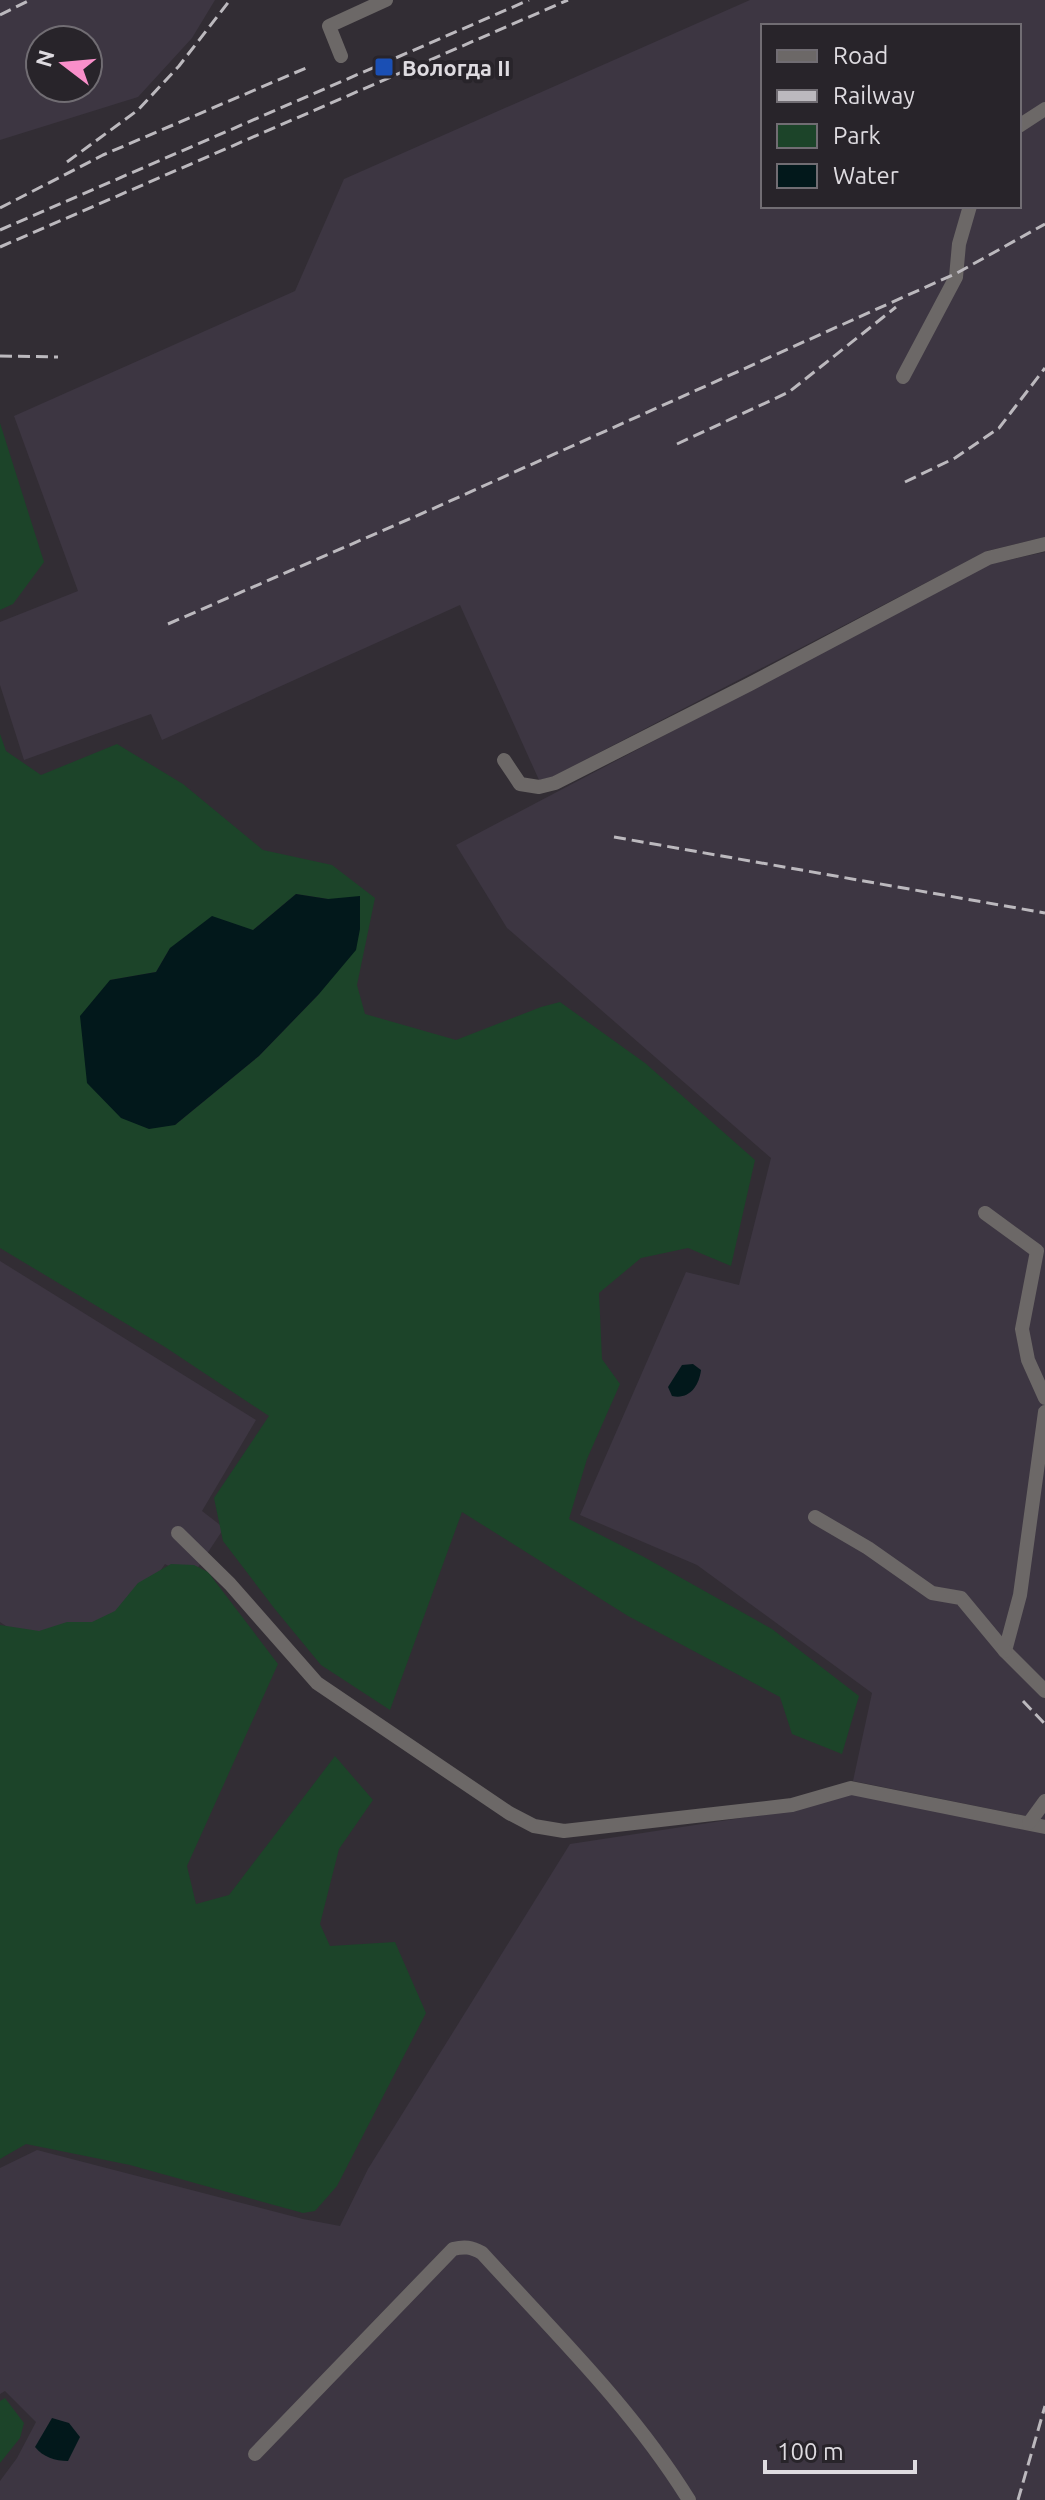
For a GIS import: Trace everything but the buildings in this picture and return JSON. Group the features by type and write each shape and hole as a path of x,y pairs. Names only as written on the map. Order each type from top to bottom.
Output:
{"street":[{"path":"341,56 329,26 386,0"},
{"path":"1021,125 1045,109"},
{"path":"903,377 956,277 959,244 969,208"},
{"path":"504,760 520,784 539,787 555,783 988,558 1045,544"},
{"path":"985,1213 1037,1251 1022,1329 1028,1360 1045,1398"},
{"path":"1005,1651 1020,1595 1045,1412"},
{"path":"815,1517 868,1548 932,1593 961,1598 1005,1651 1045,1691"},
{"path":"178,1533 230,1584 317,1683 447,1773 534,1826 564,1831 792,1805 851,1788 1045,1827"},
{"path":"1029,1823 1045,1801"},
{"path":"255,2454 453,2249 463,2246 482,2253 564,2343 662,2456 689,2500"}],"shaded area":[{"path":"0,0 215,0 192,38 138,97 0,140"},
{"path":"750,0 1045,0 1045,537 987,551 552,777 539,780 460,605 162,740 151,714 24,760 0,685 0,622 78,591 14,416 295,291 344,179"},
{"path":"1045,552 1045,1820 853,1781 872,1693 697,1565 580,1515 686,1272 739,1285 771,1158 507,928 456,845 990,564"},
{"path":"0,1261 256,1420 202,1511 224,1528 191,1578 165,1564 85,1679 0,1622"},
{"path":"851,1794 1045,1833 1045,2500 0,2500 0,2481 17,2458 36,2422 5,2391 0,2394 0,2168 37,2150 340,2226 368,2169 570,1844 793,1810"}],"green space":[{"path":"0,423 44,562 13,604 0,610"},
{"path":"0,734 6,751 41,775 117,744 183,784 263,850 332,865 375,898 357,985 365,1014 456,1040 560,1002 645,1063 755,1160 731,1266 688,1248 641,1258 599,1293 602,1359 620,1384 587,1459 569,1519 772,1629 859,1696 842,1754 792,1734 780,1697 628,1616 462,1512 390,1710 321,1665 223,1541 214,1498 269,1416 165,1347 0,1248","holes":["296,894 328,899 319,994 259,1056 175,1125 110,980 156,972 170,948 253,930"]},
{"path":"171,1564 194,1565 208,1572 278,1664 187,1866 196,1904 229,1895 335,1756 373,1800 339,1849 320,1924 330,1946 395,1942 426,2013 337,2186 315,2211 303,2213 130,2165 26,2144 0,2159 0,1625 39,1631 67,1622 92,1622 115,1611 138,1583"},
{"path":"5,2398 24,2423 20,2438 0,2463 0,2401"}],"water":[{"path":"296,894 328,899 360,896 360,929 356,950 319,994 259,1056 175,1125 149,1129 121,1118 87,1083 80,1016 110,980 156,972 170,948 212,916 253,930"},
{"path":"693,1364 701,1370 695,1386 688,1394 672,1396 668,1387 682,1365"},
{"path":"52,2418 69,2423 80,2437 68,2461 50,2458 35,2447"}],"railway":[{"path":"0,15 30,0"},
{"path":"67,162 138,110 179,66 230,0"},
{"path":"0,230 529,0"},
{"path":"0,247 568,0"},
{"path":"0,208 103,155 306,68"},
{"path":"168,624 957,273 1045,224"},
{"path":"677,444 789,392 896,307"},
{"path":"0,356 58,357"},
{"path":"905,482 955,458 999,428 1045,368"},
{"path":"614,837 1045,913"},
{"path":"1023,1701 1045,1724"},
{"path":"1018,2500 1045,2406"}],"place":[{"name":"Вологда II","path":"384,67"}]}
